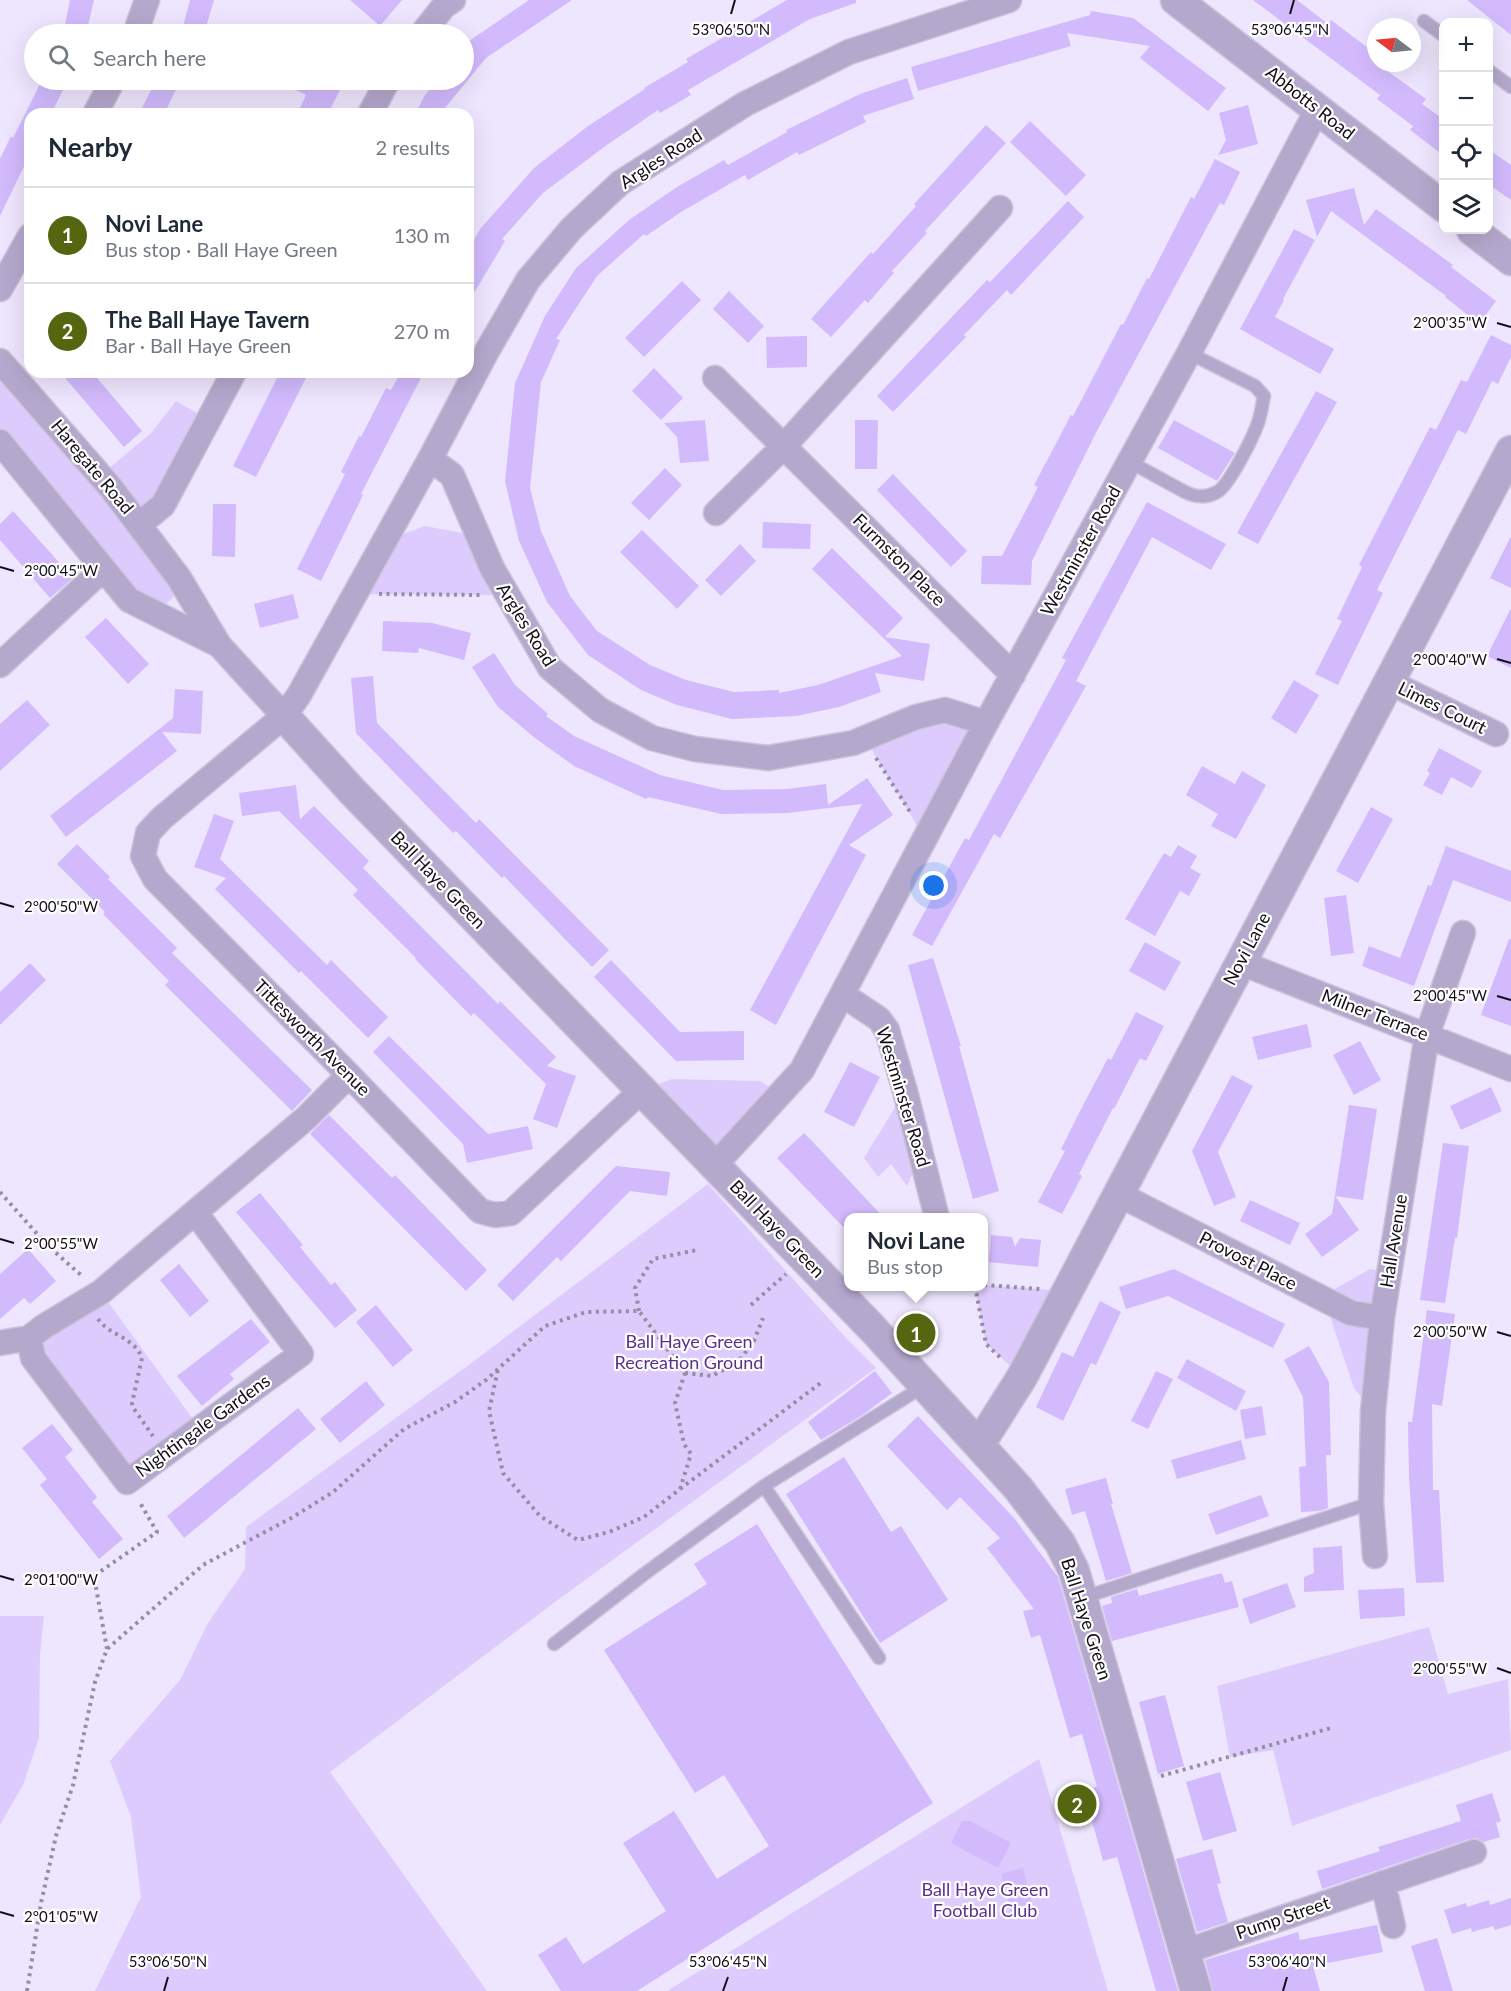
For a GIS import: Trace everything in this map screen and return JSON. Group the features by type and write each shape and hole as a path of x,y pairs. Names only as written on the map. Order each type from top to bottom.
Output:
{"street":[{"path":"139,24 147,0"},
{"name":"Argles Road","path":"474,376 528,280 572,228 620,183 745,104 849,52 1009,0"},
{"name":"Abbotts Road","path":"1176,0 1439,204"},
{"path":"429,24 445,2"},
{"path":"98,108 108,90"},
{"path":"373,108 383,90"},
{"name":"Westminster Road","path":"715,1165 802,1070 986,723 1189,353 1318,108"},
{"path":"716,513 784,446 1000,208"},
{"path":"1477,234 1511,260"},
{"path":"0,289 24,247"},
{"name":"Haregate Road","path":"0,361 140,524 178,578 219,645 284,716"},
{"path":"140,524 163,505 231,378"},
{"name":"Argles Road","path":"284,716 299,695 473,378"},
{"name":"Furmston Place","path":"715,378 1013,675"},
{"name":"Haregate Road","path":"0,442 129,600 219,645"},
{"name":"Novi Lane","path":"979,1445 1022,1377 1065,1291 1511,451"},
{"name":"Argles Road","path":"430,459 452,475 492,568 550,668 600,710 652,738 695,749 768,758 853,743 916,717 945,710 986,723"},
{"path":"0,665 103,569"},
{"path":"147,610 164,606 176,594 178,578"},
{"name":"Limes Court","path":"1389,682 1496,734"},
{"name":"Tittesworth Avenue","path":"284,716 162,818 148,833 143,856 155,879 349,1075 480,1212 495,1215 512,1213 642,1090"},
{"name":"Ball Haye Green","path":"284,716 352,791 715,1165 925,1386 1018,1488 1060,1543 1074,1571 1196,1991"},
{"name":"Hall Avenue","path":"1375,1556 1371,1503 1373,1412 1382,1318 1427,1035 1463,933"},
{"name":"Milner Terrace","path":"1239,962 1511,1069"},
{"name":"Westminster Road","path":"843,994 879,1019 887,1030 936,1213"},
{"path":"0,1343 29,1338 95,1296 306,1118 349,1075"},
{"name":"Provost Place","path":"1118,1194 1351,1313 1382,1318"},
{"name":"Nightingale Gardens","path":"29,1338 33,1358 128,1482 302,1354 195,1212"},
{"name":"Pump Street","path":"1184,1952 1474,1852"},
{"path":"1383,1883 1393,1926"}],"lane":[{"path":"1424,21 1439,33"},
{"path":"1491,72 1511,87"},
{"path":"1130,462 1185,492 1200,496 1209,495 1222,488 1239,462 1257,426 1264,396 1255,386 1189,353"},
{"path":"554,1644 764,1486 925,1386"},
{"path":"764,1486 879,1658"},
{"path":"1081,1598 1371,1503"}],"path":[{"path":"355,594 506,595"},
{"path":"866,738 911,812 924,840"},
{"path":"0,1192 95,1296 101,1323 129,1341 140,1352 142,1358 132,1403 137,1414 166,1454"},
{"path":"698,1250 653,1259 635,1288 639,1311 685,1373 712,1376 738,1362 754,1341 764,1318"},
{"path":"751,1305 804,1258"},
{"path":"988,1285 1065,1291"},
{"path":"976,1291 986,1344 1022,1377"},
{"path":"27,1991 41,1903 54,1847 73,1785 95,1682 107,1649 203,1565 333,1492 404,1429 455,1402 486,1380 545,1326 586,1312 639,1311"},
{"path":"498,1369 489,1411 503,1473 540,1516 578,1540 609,1532 644,1517 822,1382"},
{"path":"680,1489 691,1454 684,1444 675,1403 685,1373"},
{"path":"107,1649 94,1576 157,1532 128,1482"},
{"path":"1135,1783 1331,1728"}],"green space":[{"path":"0,361 101,475 151,433 176,401 209,420 140,524 176,594 164,606 147,610 0,442"},
{"path":"425,526 462,533 482,544 506,595 355,594 384,541"},
{"path":"916,717 986,723 924,840 866,738"},
{"path":"672,1079 760,1081 780,1094 715,1165 642,1090"},
{"path":"905,1091 925,1171 912,1175 907,1186 891,1164 878,1177 864,1158"},
{"name":"Ball Haye Green Recreation Ground","path":"708,1184 847,1339 876,1368 555,1602 330,1772 487,1991 95,1991 141,1897 131,1817 110,1761 180,1680 208,1623 245,1569 246,1527 474,1361"},
{"path":"1370,1269 1389,1273 1373,1411 1354,1388 1327,1301 1333,1290"},
{"path":"988,1285 1065,1291 1022,1377 986,1344 976,1291 988,1291"},
{"path":"101,1292 200,1429 127,1482 33,1358 43,1327"},
{"path":"0,1616 44,1616 40,1654 39,1737 23,1785 0,1825"},
{"path":"1429,1627 1448,1694 1508,1679 1511,1750 1292,1826 1273,1750 1230,1757 1217,1686"},
{"name":"Ball Haye Green Football Club","path":"1039,1759 1108,1991 667,1991"}],"building":[{"path":"70,0 94,0 88,24 65,24"},
{"path":"190,0 214,0 207,24 184,24"},
{"path":"350,0 402,0 382,24 378,24"},
{"path":"529,0 572,0 486,58 474,73 474,38"},
{"path":"787,0 856,0 856,3 810,19 688,90 691,95 660,113 658,110 543,193 502,239 505,241 474,293 474,240 481,228 534,168 588,126 644,88 688,62 686,59"},
{"path":"1253,0 1297,0 1328,24 1331,20 1367,47 1367,72 1389,72 1426,99 1422,104 1439,116 1439,152 1410,130 1413,126 1377,99 1380,95"},
{"path":"1467,0 1511,0 1511,35 1493,21 1493,18 1490,18"},
{"path":"1091,11 1133,18 1226,88 1208,111 1140,58 1150,46 1067,33 1071,46 918,91 911,67 1090,15"},
{"path":"907,78 914,99 863,116 866,122 799,155 797,152 748,180 745,175 681,212 646,236 644,234 597,276 556,339 560,340 541,382 530,488 541,531 570,596 597,631 650,665 686,680 734,692 779,690 779,693 818,685 902,656 812,569 832,548 903,618 885,637 930,644 924,681 875,673 881,692 839,707 796,716 732,719 677,705 641,690 588,655 547,602 519,541 505,481 515,383 545,316 576,268 629,220 677,187 724,160 728,165 787,132 786,130 860,94"},
{"path":"37,90 63,90 54,108 28,108"},
{"path":"151,90 176,90 167,108 142,108"},
{"path":"296,90 340,90 331,108 300,108 306,95"},
{"path":"429,90 460,90 445,108 418,108"},
{"path":"1248,105 1258,144 1218,155 1226,140 1219,113"},
{"path":"24,116 24,166 0,216 0,159 11,136 13,138"},
{"path":"1030,121 1086,175 1066,196 1010,142"},
{"path":"986,125 1006,143 925,231 927,233 892,271 894,273 868,303 865,300 831,337 811,319 871,252 873,254 916,206 914,204"},
{"path":"1493,152 1511,165 1511,200 1493,187"},
{"path":"1215,159 1240,172 1224,205 1220,203 1098,429 1032,561 1031,585 981,584 982,556 1002,556 1038,487 1034,485 1071,415 1073,416 1147,278 1149,279 1191,197 1194,199"},
{"path":"1354,188 1364,225 1376,209 1453,265 1451,267 1496,301 1479,324 1446,296 1331,211 1317,237 1306,200"},
{"path":"1068,201 1084,217 1011,295 1007,290 964,335 966,337 893,412 877,396 987,280 990,282"},
{"path":"1294,229 1315,240 1275,317 1334,349 1320,374 1240,329"},
{"path":"682,281 701,300 644,357 625,338"},
{"path":"729,291 764,326 748,343 713,309"},
{"path":"1491,335 1511,345 1511,357 1498,384 1492,381 1466,434 1458,430 1377,590 1383,593 1338,685 1315,674 1342,621 1337,619 1362,567 1359,565 1430,427 1436,430 1461,380 1467,382"},
{"path":"807,336 807,367 767,368 766,337"},
{"path":"654,368 683,398 661,420 632,391"},
{"path":"65,378 97,378 142,431 124,447"},
{"path":"277,378 306,378 256,477 233,466"},
{"path":"398,378 421,378 361,494 363,495 321,581 297,569 345,474 341,472 359,436 361,437 386,388 391,390"},
{"path":"1316,391 1337,402 1258,544 1237,533"},
{"path":"705,420 709,461 680,463 677,437 664,423"},
{"path":"855,420 878,420 877,469 855,469"},
{"path":"1174,420 1235,453 1217,481 1158,448"},
{"path":"665,468 682,485 649,520 631,503"},
{"path":"893,474 967,551 951,567 877,490"},
{"path":"1147,502 1226,544 1211,570 1152,537 1076,681 1086,686 1000,838 994,834 932,946 912,935 965,838 969,840 1066,660 1062,658"},
{"path":"213,504 236,504 235,557 212,556"},
{"path":"13,511 73,578 50,598 0,540 0,524"},
{"path":"763,522 811,524 810,549 762,548"},
{"path":"642,530 699,586 677,609 620,552"},
{"path":"1511,536 1511,588 1490,578"},
{"path":"740,544 756,561 721,596 705,580"},
{"path":"293,594 299,618 260,628 254,604"},
{"path":"1511,608 1511,668 1487,656"},
{"path":"106,618 149,664 128,684 85,637"},
{"path":"383,621 432,623 471,633 464,660 419,648 418,653 382,651"},
{"path":"494,653 515,685 548,714 546,716 574,736 660,775 723,790 787,789 826,784 828,805 867,778 893,815 849,845 866,855 776,1025 750,1010 862,804 787,813 721,814 648,797 646,799 574,766 498,707 472,667"},
{"path":"373,676 377,723 476,823 479,819 609,950 592,967 504,876 502,878 456,831 453,833 356,733 351,678"},
{"path":"1294,680 1319,695 1296,734 1271,718"},
{"path":"175,689 203,691 201,734 162,732 177,751 66,837 50,816 173,718"},
{"path":"27,700 50,725 0,771 0,724"},
{"path":"1439,748 1482,771 1472,788 1451,777 1442,795 1423,785 1430,773 1427,771"},
{"path":"1202,766 1235,784 1242,771 1266,785 1236,839 1211,826 1218,814 1186,795"},
{"path":"296,785 300,819 314,806 369,861 363,868 498,1004 500,1001 556,1057 547,1066 576,1076 557,1128 533,1119 546,1084 474,1013 471,1016 415,959 353,895 358,890 279,811 242,816 239,793"},
{"path":"1371,807 1393,819 1358,883 1336,871"},
{"path":"214,814 234,821 220,859 327,965 331,960 388,1017 368,1038 215,889 226,878 194,867"},
{"path":"77,844 110,877 108,879 177,948 172,953 312,1090 292,1111 165,985 169,981 57,864"},
{"path":"1178,845 1197,856 1190,868 1201,874 1189,896 1180,891 1155,936 1125,919 1164,853 1171,857"},
{"path":"1446,846 1511,871 1511,902 1453,880 1414,986 1362,966 1369,946 1400,958 1428,885 1431,886"},
{"path":"1346,895 1354,953 1331,956 1324,898"},
{"path":"1509,939 1511,939 1511,1026 1481,1015"},
{"path":"1145,942 1181,962 1165,991 1129,971"},
{"path":"933,958 961,1046 959,1046 999,1191 973,1199 908,965"},
{"path":"611,960 680,1032 744,1031 744,1060 676,1061 594,977"},
{"path":"30,963 46,980 0,1025 0,992"},
{"path":"1136,1012 1164,1026 1146,1061 1140,1058 1079,1174 1082,1176 1062,1214 1038,1202 1065,1151 1061,1149 1080,1111 1108,1058 1111,1060"},
{"path":"1307,1024 1312,1047 1258,1060 1252,1037"},
{"path":"389,1036 488,1134 528,1126 533,1149 467,1163 463,1144 373,1052"},
{"path":"1360,1041 1381,1080 1354,1095 1333,1055"},
{"path":"850,1062 880,1077 854,1127 824,1112"},
{"path":"1232,1075 1253,1086 1218,1152 1236,1197 1214,1206 1192,1151"},
{"path":"1491,1087 1502,1111 1461,1130 1450,1106"},
{"path":"1349,1105 1377,1109 1363,1200 1335,1196 1359,1230 1322,1257 1305,1234 1332,1214"},
{"path":"329,1115 392,1178 395,1175 487,1270 466,1291 310,1134"},
{"path":"804,1133 879,1213 844,1213 844,1228 777,1158"},
{"path":"1443,1143 1469,1146 1457,1238 1455,1238 1445,1303 1420,1300"},
{"path":"616,1166 670,1172 667,1196 630,1191 561,1261 557,1257 513,1301 497,1285"},
{"path":"260,1193 303,1245 300,1247 331,1285 335,1282 357,1310 335,1328 236,1212"},
{"path":"1250,1200 1300,1223 1290,1245 1240,1221"},
{"path":"991,1235 1012,1237 1015,1247 1020,1238 1041,1240 1038,1267 989,1262"},
{"path":"28,1249 56,1281 30,1304 24,1298 0,1319 0,1274"},
{"path":"179,1264 209,1301 190,1317 160,1280"},
{"path":"1174,1269 1285,1324 1273,1348 1168,1296 1126,1309 1119,1287"},
{"path":"1100,1301 1121,1312 1096,1365 1091,1363 1063,1421 1036,1407 1062,1352 1073,1357"},
{"path":"376,1305 413,1350 393,1367 356,1322"},
{"path":"1427,1310 1455,1314 1442,1406 1432,1404 1433,1490 1439,1490 1444,1582 1416,1583 1408,1422 1412,1422"},
{"path":"251,1319 270,1342 230,1374 234,1379 202,1406 177,1376"},
{"path":"1309,1346 1329,1382 1331,1455 1326,1455 1328,1508 1301,1512 1299,1467 1306,1466 1303,1397 1284,1360"},
{"path":"1187,1359 1246,1391 1236,1411 1177,1378"},
{"path":"875,1371 892,1393 864,1414 821,1440 808,1422"},
{"path":"1156,1371 1173,1379 1148,1429 1131,1421"},
{"path":"366,1381 385,1405 340,1443 320,1419"},
{"path":"1262,1406 1266,1435 1245,1439 1240,1410"},
{"path":"298,1408 316,1429 184,1538 167,1516"},
{"path":"918,1416 1014,1518 1058,1577 1178,1991 1156,1991 1117,1857 1103,1861 1091,1817 1088,1818 1080,1791 1097,1787 1082,1734 1070,1738 1040,1635 1031,1638 1023,1611 1034,1609 987,1548 1000,1538 960,1497 947,1510 887,1446"},
{"path":"52,1424 73,1450 65,1457 97,1497 92,1502 123,1539 99,1559 40,1485 47,1479 22,1448"},
{"path":"1241,1440 1246,1459 1177,1479 1171,1460"},
{"path":"844,1457 891,1532 901,1526 948,1600 880,1643 786,1494"},
{"path":"1106,1478 1113,1504 1111,1504 1132,1573 1106,1581 1085,1511 1072,1515 1065,1489"},
{"path":"1261,1495 1269,1516 1216,1535 1208,1514"},
{"path":"757,1524 933,1803 637,1991 561,1991 538,1955 566,1937 583,1964 666,1911 623,1843 674,1811 717,1879 769,1846 724,1775 695,1793 604,1650 707,1584 694,1564"},
{"path":"1342,1546 1344,1590 1304,1592 1304,1577 1314,1573 1313,1548"},
{"path":"1222,1573 1225,1583 1232,1581 1239,1607 1112,1641 1102,1606 1112,1603 1111,1597 1137,1589 1139,1596"},
{"path":"1287,1583 1296,1607 1250,1624 1242,1599"},
{"path":"1404,1588 1405,1616 1360,1619 1358,1590"},
{"path":"1165,1695 1184,1766 1158,1774 1139,1702"},
{"path":"1220,1772 1237,1831 1203,1841 1186,1782"},
{"path":"1492,1793 1501,1821 1496,1823 1500,1837 1484,1842 1477,1838 1469,1839 1322,1889 1317,1871 1380,1851 1378,1847 1461,1821 1456,1805"},
{"path":"962,1821 970,1821 1011,1843 998,1868 951,1843"},
{"path":"1212,1849 1221,1883 1217,1884 1228,1922 1197,1932 1176,1859"},
{"path":"1023,1868 1033,1906 1011,1912 1001,1874"},
{"path":"1511,1898 1511,1925 1495,1930 1493,1926 1472,1932 1471,1928 1452,1934 1444,1910 1466,1903 1467,1907 1489,1900 1490,1905"},
{"path":"1377,1925 1383,1952 1313,1966 1320,1991 1213,1991 1205,1960 1298,1932 1300,1940"},
{"path":"1437,1938 1453,1991 1425,1991 1411,1946"}],"place":[{"name":"Novi Lane","path":"916,1333"},
{"name":"The Ball Haye Tavern","path":"1077,1804"}]}
